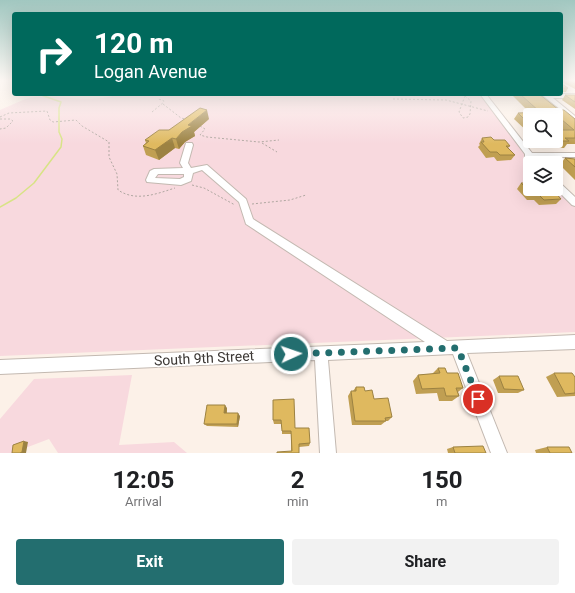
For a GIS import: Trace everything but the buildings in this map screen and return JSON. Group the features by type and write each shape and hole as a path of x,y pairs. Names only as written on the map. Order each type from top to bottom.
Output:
{"street":[{"path":"489,102 528,155 575,155"},
{"path":"554,102 575,119"},
{"path":"189,145 184,163 189,171 189,178 183,182 152,181 151,178 157,171 189,171 204,167 243,201 249,221 452,348 498,453"},
{"path":"563,191 575,203"},
{"name":"South 9th Street","path":"0,367 575,342"},
{"path":"321,353 328,453"}],"path":[{"path":"452,102 469,107 495,111"},
{"path":"463,102 459,112 463,118 468,117 470,114 469,107 471,102"},
{"path":"152,112 163,104 181,118 187,120"},
{"path":"0,118 9,113 47,111 50,114 50,120 55,122 76,120"},
{"path":"0,118 10,119 13,121 6,128 0,129"},
{"path":"198,125 205,127 200,134 202,136 259,142 279,140"},
{"path":"259,142 277,152"},
{"path":"244,205 290,200 306,195"}],"shaded area":[{"path":"17,102 486,102 529,156 523,156 523,196 563,195 575,207 575,332 0,356 0,110"},
{"path":"132,375 119,445 174,442 187,453 58,453 49,439 12,453 0,453 0,419 34,379"}],"waterway":[{"path":"0,207 16,198 34,183 61,147 62,139 59,132 59,108 61,102"}],"route":[{"path":"291,354 458,348 478,399"}]}
